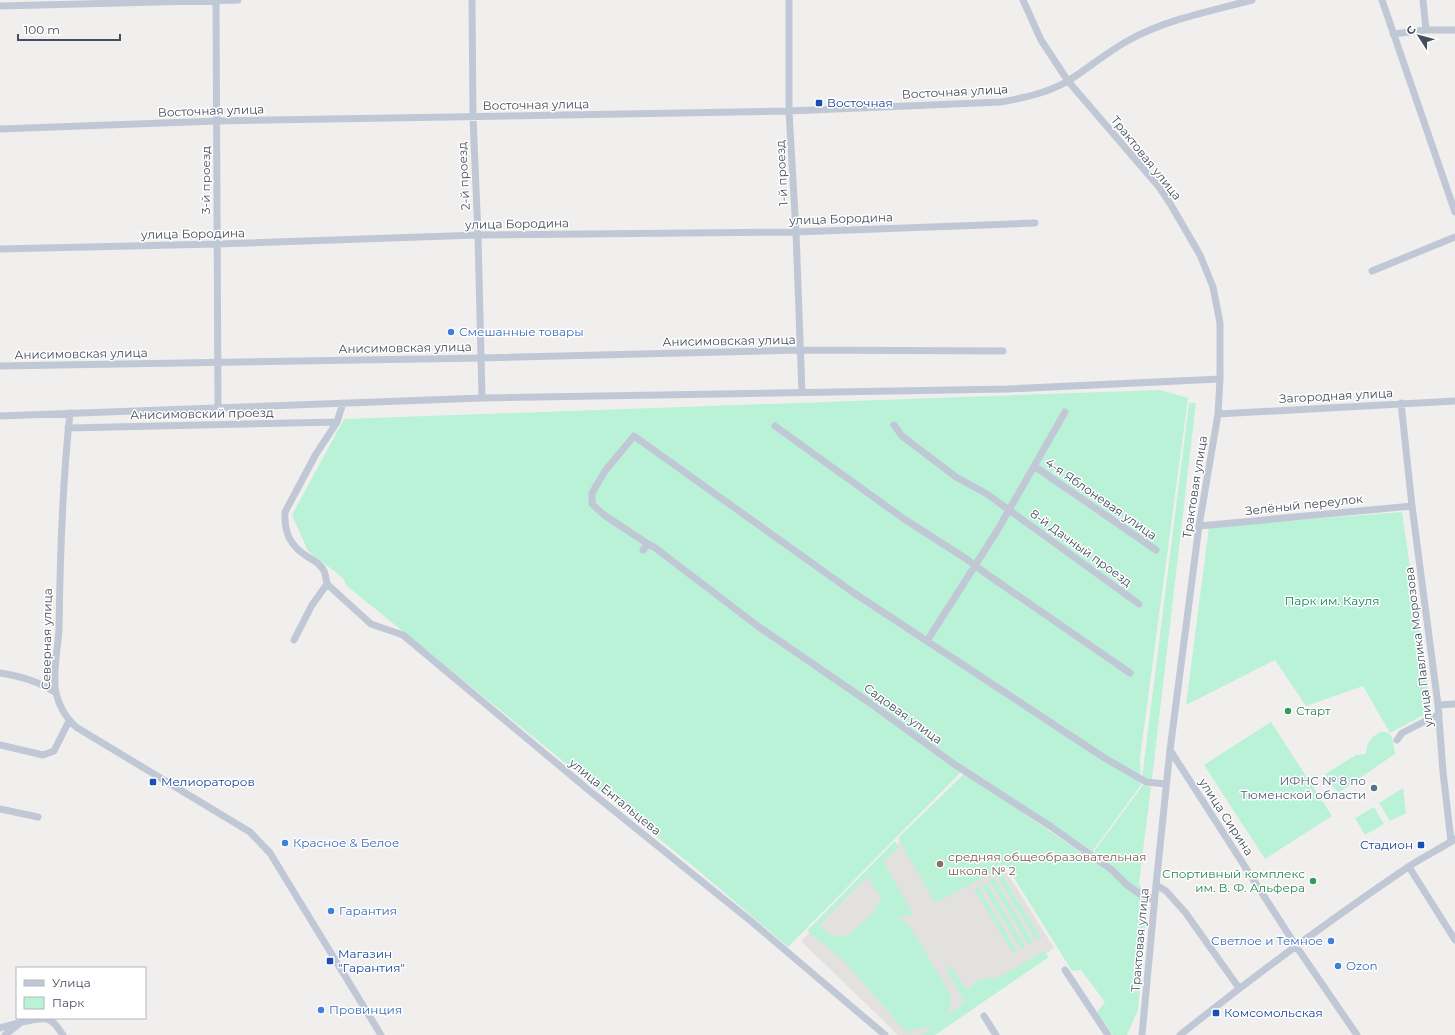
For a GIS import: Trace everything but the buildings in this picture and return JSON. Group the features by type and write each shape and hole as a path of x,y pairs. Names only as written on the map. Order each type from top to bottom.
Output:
{"street":[{"name":"3-й проезд","path":"216,0 218,408"},
{"path":"0,6 238,0"},
{"name":"2-й проезд","path":"472,0 473,117 478,235 482,398"},
{"name":"1-й проезд","path":"789,0 789,111 796,232 802,393"},
{"name":"Трактовая улица","path":"1023,0 1041,40 1068,81 1159,187 1171,205 1200,255 1213,287 1220,323 1220,379 1218,414 1198,526 1170,750 1154,899 1142,1035"},
{"name":"Восточная улица","path":"0,129 217,121 789,111 1001,102 1028,97 1055,88 1068,81 1130,39 1163,24 1252,0"},
{"path":"1382,0 1452,195 1455,212"},
{"path":"1422,0 1426,30"},
{"path":"1393,34 1426,30 1455,30"},
{"name":"улица Бородина","path":"0,249 217,244 478,235 796,232 1035,223"},
{"path":"1372,271 1455,237"},
{"name":"Анисимовская улица","path":"0,366 481,358 800,350 1003,351"},
{"path":"0,416 482,398 1008,389 1220,379"},
{"name":"Загородная улица","path":"1218,414 1455,401"},
{"path":"294,640 312,605 327,584 324,571 320,566 298,550 291,542 285,522 285,512 316,454 337,422 343,403"},
{"name":"улица Павлика Морозова","path":"1401,403 1412,506 1438,705 1453,840"},
{"path":"1065,412 976,566 927,641 1103,757 1146,782 1166,784"},
{"name":"Северная улица","path":"70,413 61,522 56,693 60,706 69,721 76,727 250,832 270,853 381,1035"},
{"name":"Анисимовский проезд","path":"68,428 337,422"},
{"name":"8-й Дачный проезд","path":"894,425 902,436 956,477 987,494 1139,604"},
{"path":"774,426 904,519 976,566 1130,673"},
{"name":"Садовая улица","path":"927,641 854,593 634,436 605,471 592,493 592,504 645,547 654,547 760,626 954,764 1050,826 1112,870 1127,885 1143,896 1154,899"},
{"name":"4-я Яблоневая улица","path":"1034,466 1156,550"},
{"name":"Зелёный переулок","path":"1198,526 1412,506"},
{"name":"улица Ентальцева","path":"327,584 371,624 403,635 591,792 752,922 885,1035"},
{"path":"0,672 44,685 56,693"},
{"path":"1438,705 1455,704"},
{"path":"1397,740 1402,733 1439,714"},
{"path":"0,745 43,755 54,751 69,721"},
{"name":"улица Сирина","path":"1170,750 1296,946 1357,1035"},
{"path":"0,809 38,817"},
{"path":"1180,1035 1239,988 1296,946 1409,867 1453,840"},
{"path":"1409,867 1455,940"},
{"path":"1156,884 1166,891 1185,912 1239,988"},
{"path":"1065,970 1108,1035"},
{"path":"984,1016 996,1035"},
{"path":"0,1028 22,1022 48,1019 55,1024 63,1035"},
{"path":"5,1035 22,1022"}],"shaded area":[{"name":"средняя общеобразовательная школа № 2","path":"954,787 1054,948 931,1035 898,1035 801,941"}],"green space":[{"path":"1160,390 1188,398 1140,758 1141,785 1089,856 964,769 788,947 700,872 347,586 343,578 308,551 292,515 344,419"},
{"path":"1189,403 1196,403 1152,779 1142,778"},
{"name":"Парк им. Кауля","path":"1402,512 1431,711 1390,733 1363,686 1306,706 1275,660 1186,705 1209,527"},
{"path":"1271,722 1332,816 1265,859 1204,765"},
{"path":"1380,732 1386,732 1392,736 1395,754 1338,793 1325,774 1356,755 1366,754 1367,746 1370,741"},
{"path":"965,773 1089,858 1143,785 1151,787 1139,883 1148,909 1138,1010 1127,1035 1113,1035 1097,1012 1105,1002 1081,970 1072,971 1006,865 935,903 898,838"},
{"path":"1403,788 1406,813 1390,821 1379,803"},
{"path":"1374,807 1384,824 1365,835 1355,818"},
{"path":"895,841 899,848 883,861 913,914 897,918 909,925 951,995 948,1012 943,1019 935,1025 912,1031 908,1034 843,960 807,931","holes":["867,877 882,898 872,914 847,937 830,935 819,925"]},
{"path":"1001,873 1040,937 1036,940 997,876"},
{"path":"994,878 1033,942 1028,944 989,880"},
{"path":"986,882 1025,946 1021,949 982,885"},
{"path":"978,887 1017,951 1013,953 974,889"},
{"path":"1044,951 1049,957 935,1035 922,1035 965,1002 946,970 951,966 966,990 981,979 998,978"}],"place":[{"name":"Восточная","path":"819,103"},
{"name":"Смешанные товары","path":"451,332"},
{"name":"Старт","path":"1288,711"},
{"name":"Мелиораторов","path":"153,782"},
{"name":"ИФНС № 8 по Тюменской области","path":"1374,788"},
{"name":"Красное & Белое","path":"285,843"},
{"name":"Стадион","path":"1421,845"},
{"name":"средняя общеобразовательная школа № 2","path":"940,864"},
{"name":"Спортивный комплекс им. В. Ф. Альфера","path":"1313,881"},
{"name":"Гарантия","path":"331,911"},
{"name":"Светлое и Темное","path":"1331,941"},
{"name":"Магазин \"Гарантия\"","path":"330,961"},
{"name":"Ozon","path":"1338,966"},
{"name":"Провинция","path":"321,1010"},
{"name":"Комсомольская","path":"1216,1013"}]}
